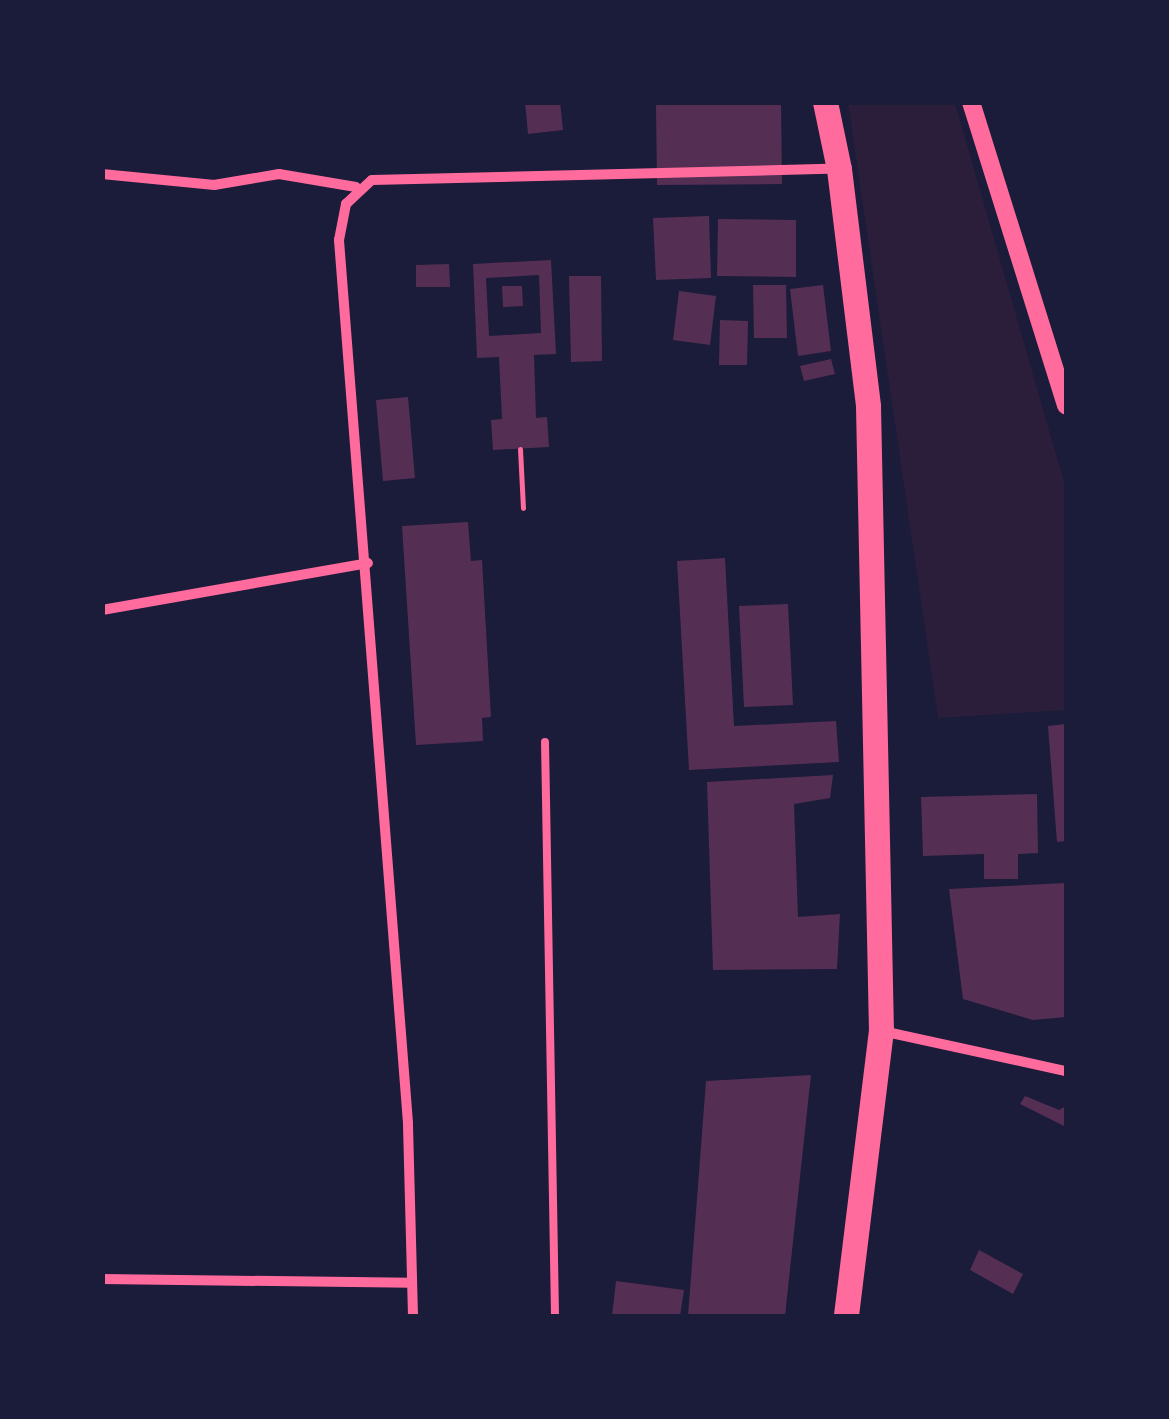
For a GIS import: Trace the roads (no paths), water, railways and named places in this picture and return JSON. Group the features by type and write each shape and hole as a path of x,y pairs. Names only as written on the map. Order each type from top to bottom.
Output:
{"main road":[{"path":"825,102 839,169 868,406 881,1030 846,1316"}],"street":[{"path":"972,102 1066,406"},
{"path":"102,174 214,185 280,174 356,188 404,177 839,169"},
{"path":"356,188 339,240 368,564 408,1123 412,1316"},
{"path":"102,610 368,564"},
{"path":"881,1030 1066,1071"},
{"path":"102,1279 411,1283"}],"lane":[{"path":"545,742 555,1316"}]}
